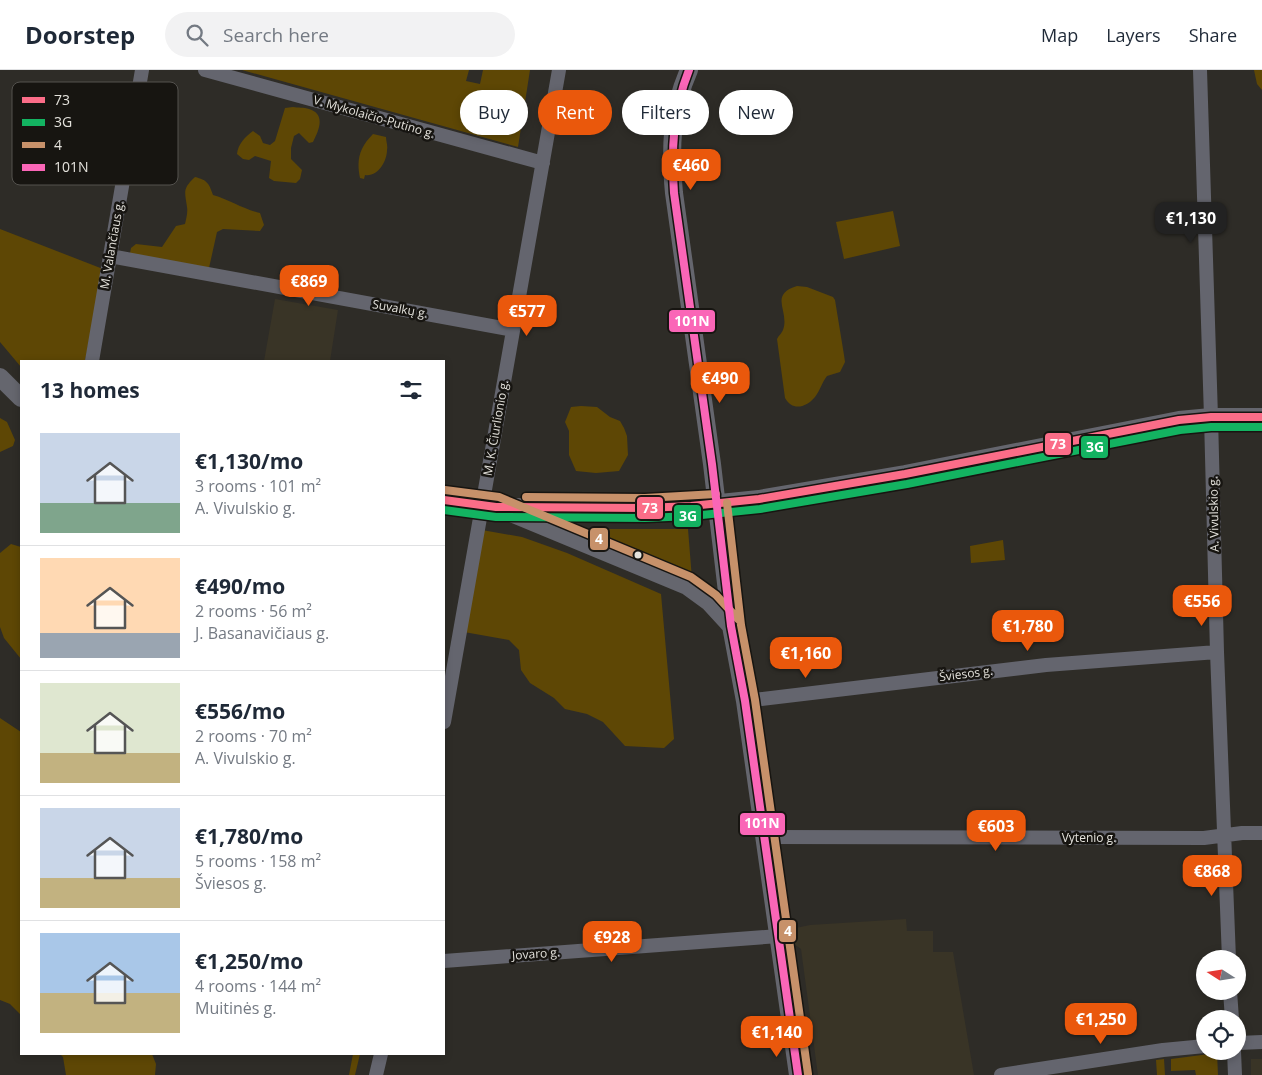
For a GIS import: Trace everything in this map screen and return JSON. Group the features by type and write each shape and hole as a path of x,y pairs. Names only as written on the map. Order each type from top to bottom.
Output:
{"main road":[{"path":"689,70 678,95 674,116 672,169 717,504 731,626 745,702 798,1075"},
{"path":"0,377 20,397"},
{"path":"445,500 489,506 645,508 717,504 759,499 881,478 1179,420 1211,417 1262,417"},
{"path":"489,506 687,586 709,602 731,626"}],"street":[{"name":"V. Mykolaičio-Putino g.","path":"205,70 543,163"},
{"name":"M. K. Čiurlionio g.","path":"445,717 489,506 513,330 559,70"},
{"name":"A. Vivulskio g.","path":"1200,70 1217,652 1229,950"},
{"name":"M. Valančiaus g.","path":"92,360 122,185"},
{"name":"Suvalkų g.","path":"110,256 513,330"},
{"name":"Šviesos g.","path":"745,702 1046,665 1217,652"},
{"name":"Vytenio g.","path":"765,837 1204,838 1242,833 1262,833"},
{"name":"Jovaro g.","path":"445,961 779,936"},
{"path":"1246,1043 1262,1042"},
{"path":"788,1075 794,1047"},
{"path":"1001,1075 1163,1050 1196,1047"},
{"path":"376,1075 381,1055"},
{"path":"1234,1060 1234,1075"}],"shaded area":[{"path":"242,70 469,70 466,81 480,84 483,70 530,70 527,90 460,90 460,131"},
{"path":"1254,70 1262,70 1262,90 1257,84"},
{"path":"285,108 307,108 314,111 319,118 319,128 313,142 309,143 299,133 294,136 291,159 302,170 300,179 296,183 274,181 269,178 271,161 255,156 249,160 243,159 237,154 238,150 242,141 253,131 260,136 263,143 270,145 275,141"},
{"path":"373,134 386,137 387,154 378,171 365,175 364,179 360,178 360,154"},
{"path":"475,135 520,135 518,147"},
{"path":"195,177 207,183 213,195 260,213 264,225 260,231 223,229 217,232 209,268 134,257 130,253 131,248 136,244 162,247 176,226 185,224 187,211 185,191"},
{"path":"893,211 900,246 844,259 836,222"},
{"path":"0,229 103,269 85,360 20,360 20,366 0,342"},
{"path":"797,286 807,287 833,297 835,300 845,362 840,372 827,376 817,395 808,404 803,406 791,405 785,398 777,339 783,331 784,323 782,299 788,290"},
{"path":"275,299 338,310 330,360 264,360"},
{"path":"571,407 597,407 610,417 620,421 627,436 628,455 619,471 596,473 576,471 569,455 569,431 565,422"},
{"path":"0,418 7,422 15,440 13,446 0,452"},
{"path":"570,529 688,529 692,579"},
{"path":"482,530 522,537 567,553 661,594 674,739 664,748 625,746 603,722 587,714 565,709 554,698 530,683 521,670 519,650 509,640 464,632"},
{"path":"1003,540 1005,560 971,563 970,546"},
{"path":"11,544 20,547 20,658 4,638 0,627 0,553"},
{"path":"0,718 20,731 20,1014 10,1004 0,1000"},
{"path":"906,919 907,931 933,931 933,952 953,952 974,1075 818,1075 801,949 794,944 791,929 810,925"},
{"path":"61,1055 152,1055 156,1064 155,1075 66,1075"},
{"path":"353,1055 360,1055 355,1075 349,1075"},
{"path":"1196,1056 1196,1060 1217,1060 1218,1075 1196,1075 1195,1070 1171,1071 1171,1059"},
{"path":"1164,1059 1165,1075 1157,1075 1156,1060"},
{"path":"1251,1059 1262,1059 1262,1075 1251,1075"}],"transit line":[{"name":"101N","path":"689,70 679,100 674,130 674,193 712,464 731,626 745,701 798,1075"},
{"name":"73","path":"445,500 496,507 645,508 691,506 759,499 905,474 1179,420 1211,417 1262,417"},
{"name":"3G","path":"445,510 496,517 645,518 692,516 760,509 907,484 1180,430 1211,427 1262,427"},
{"name":"4","path":"445,490 499,497 691,577 716,595 738,619"},
{"name":"4","path":"526,497 645,498 716,494"},
{"name":"4","path":"727,503 741,625 755,700 808,1074"}]}
